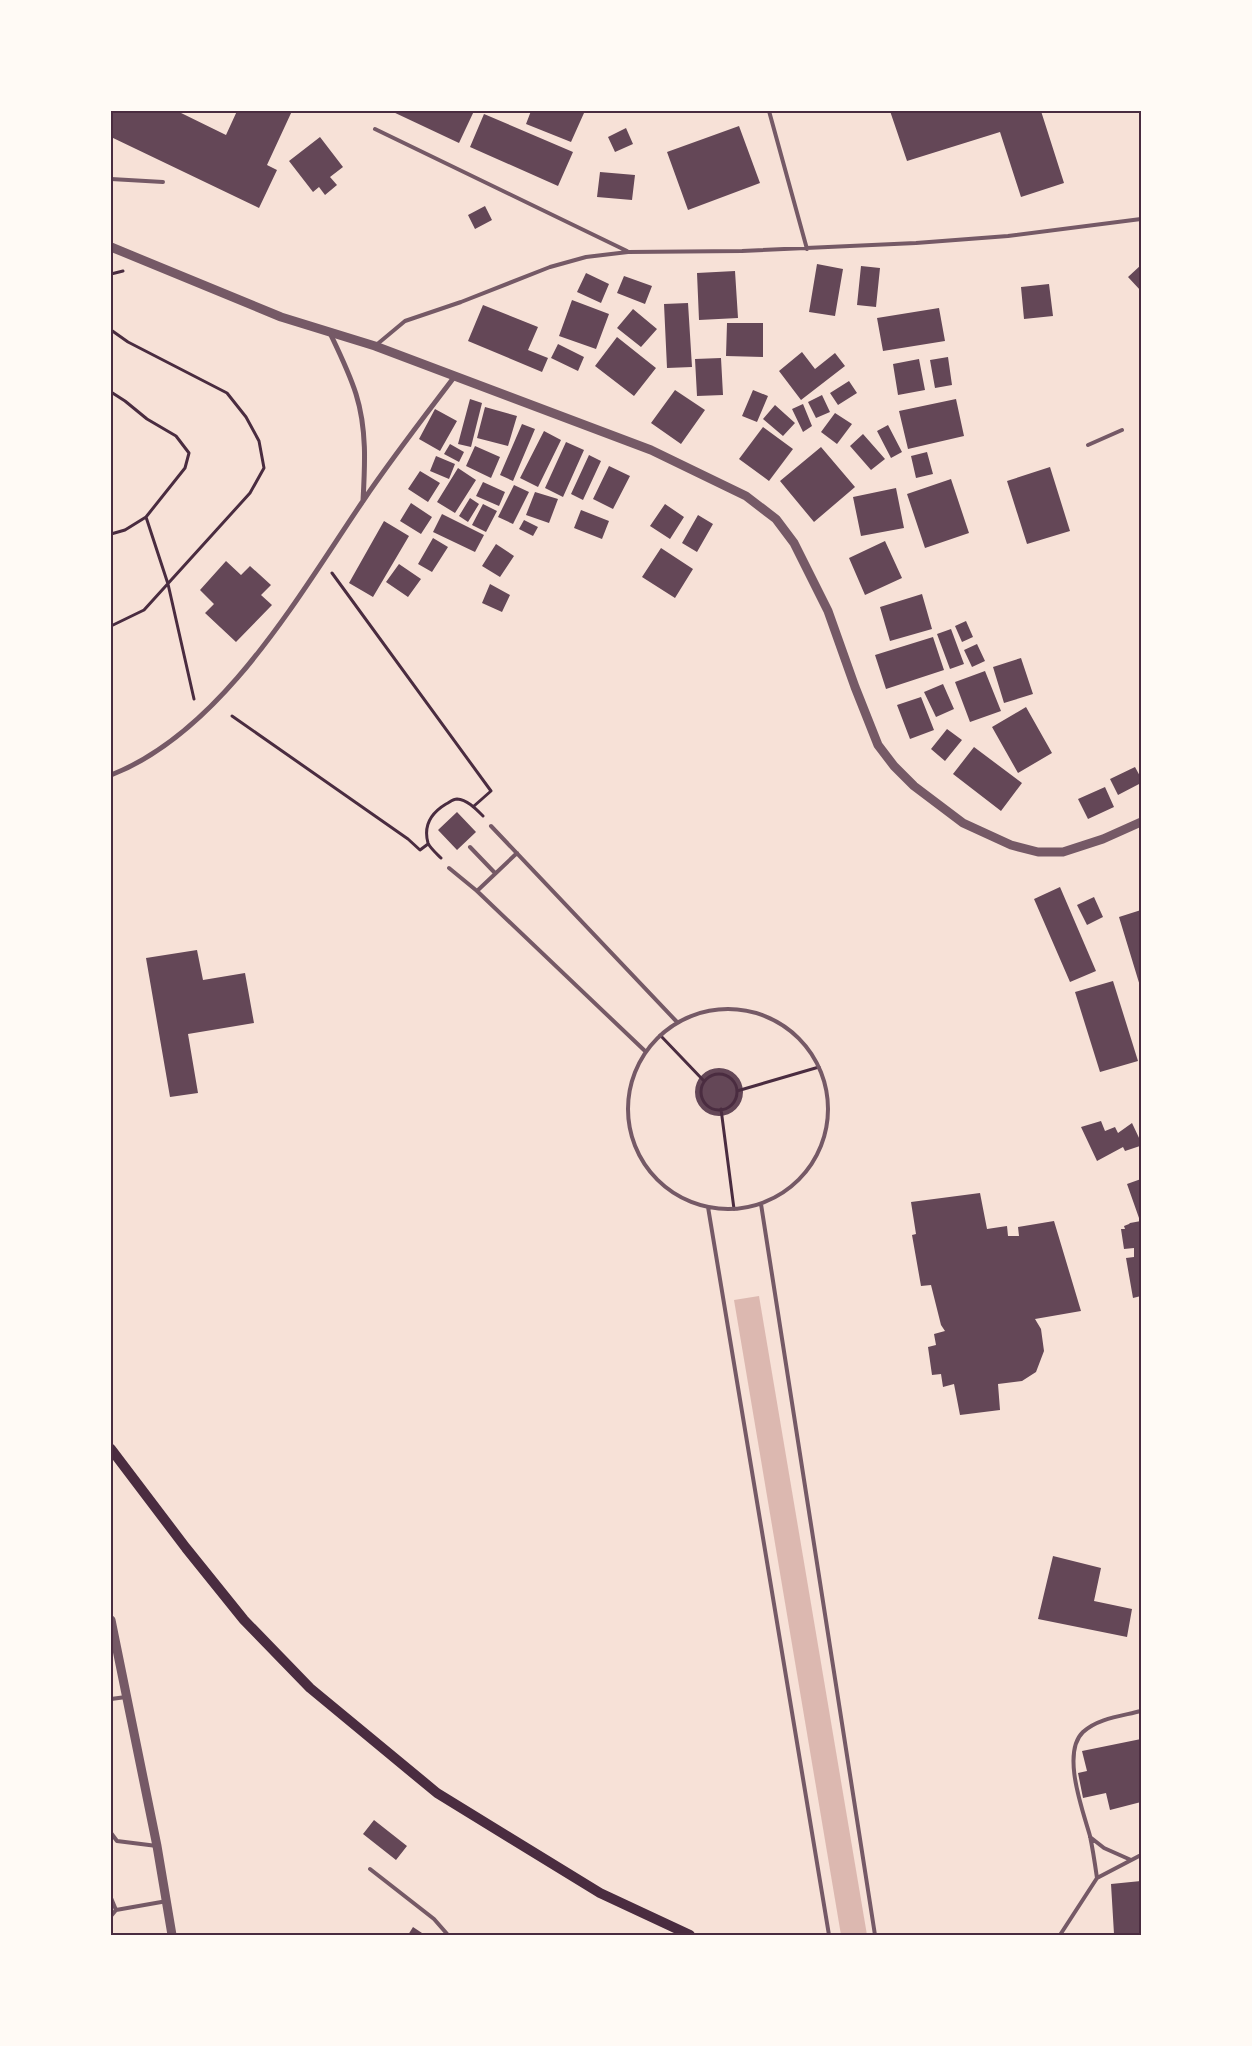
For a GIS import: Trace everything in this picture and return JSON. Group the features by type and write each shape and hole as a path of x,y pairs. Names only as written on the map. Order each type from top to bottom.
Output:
{"main road":[{"path":"111,1449 186,1548 244,1620 310,1688 437,1793 600,1893 690,1935"}],"street":[{"path":"111,247 272,313 375,346 651,450 746,496 776,519 794,543 828,611 878,745 894,766 914,786 963,822 1011,845 1038,852 1063,852 1103,840 1141,822"},
{"path":"328,330 345,364 357,396 363,427 365,464 363,501"},
{"path":"111,775 153,754 176,737 216,702 269,638 324,562 363,501 455,376"},
{"path":"112,1625 157,1846 172,1935"}],"lane":[{"path":"769,111 807,249"},
{"path":"375,129 628,252"},
{"path":"111,179 163,182"},
{"path":"375,346 405,321 461,302 550,267 586,257 628,252 807,249 916,243 1008,236 1141,220"},
{"path":"1088,445 1122,430"},
{"path":"491,826 677,1022"},
{"path":"470,847 495,873"},
{"path":"477,891 517,853"},
{"path":"449,868 477,891 645,1052"},
{"path":"708,1010 742,1010 766,1017 774,1020 800,1040 819,1067 828,1100 826,1133 812,1163 790,1188 761,1204 734,1209 708,1207 681,1198 658,1181 641,1159 630,1132 627,1104 632,1077 645,1052 660,1035 677,1022 708,1010"},
{"path":"761,1204 876,1935"},
{"path":"708,1207 829,1935"},
{"path":"111,1699 126,1697"},
{"path":"1097,1878 1090,1837 1075,1774 1074,1751 1076,1741 1093,1725 1120,1716 1141,1712"},
{"path":"111,1833 117,1841 157,1846"},
{"path":"1090,1837 1114,1853 1131,1860"},
{"path":"1060,1935 1097,1878 1141,1855"},
{"path":"370,1869 434,1919 448,1935"},
{"path":"111,1898 116,1910"},
{"path":"111,1916 116,1910 167,1901"}],"path":[{"path":"111,330 128,342 227,393 246,417 259,441 264,468 250,493 144,610 111,626"},
{"path":"111,392 125,400 147,419 176,436 189,453 184,468 146,517 125,530 111,534"},
{"path":"146,517 168,584 198,717"},
{"path":"232,716 408,839 420,850 428,844 426,828 428,821 437,810 454,799 474,806 491,791 342,585"},
{"path":"660,1035 705,1081"},
{"path":"738,1091 819,1067"},
{"path":"720,1074 728,1076 735,1082 738,1091 733,1104 728,1108 721,1109 713,1108 706,1104 702,1097 702,1088 705,1081 711,1076 720,1074"},
{"path":"721,1109 734,1209"}],"shaded area":[{"path":"759,1296 867,1935 841,1935 734,1300"}],"building":[{"path":"111,111 177,111 226,135 237,111 292,111 267,165 277,170 259,208 111,137"},
{"path":"391,111 474,111 459,143"},
{"path":"531,111 582,111 584,113 571,142 526,124"},
{"path":"890,111 1041,111 1064,183 1021,197 1000,132 907,161"},
{"path":"484,114 573,152 558,186 470,147"},
{"path":"739,126 760,183 688,210 667,152"},
{"path":"626,128 633,144 615,152 608,137"},
{"path":"320,137 343,167 330,177 337,185 325,195 319,187 313,192 289,161"},
{"path":"600,172 635,175 632,200 597,197"},
{"path":"485,206 492,220 475,229 468,215"},
{"path":"817,264 843,269 835,316 809,312"},
{"path":"1141,265 1141,291 1128,277"},
{"path":"861,266 880,268 876,307 857,305"},
{"path":"735,271 738,318 699,320 697,273"},
{"path":"586,273 609,284 601,303 577,292"},
{"path":"624,276 652,286 645,304 617,293"},
{"path":"1049,284 1053,316 1024,319 1021,287"},
{"path":"572,300 609,314 596,349 559,336"},
{"path":"688,303 692,367 667,368 664,304"},
{"path":"483,305 538,327 528,350 548,358 542,372 468,341"},
{"path":"939,308 945,341 883,351 877,318"},
{"path":"633,309 657,329 641,347 617,328"},
{"path":"727,323 763,323 763,357 726,356"},
{"path":"617,337 656,368 634,396 595,366"},
{"path":"558,344 584,357 578,371 551,358"},
{"path":"802,352 815,369 835,353 845,366 801,400 779,371"},
{"path":"948,357 952,385 935,388 930,360"},
{"path":"721,358 723,395 697,396 695,359"},
{"path":"919,359 925,390 898,395 893,364"},
{"path":"849,381 857,393 838,405 830,393"},
{"path":"675,390 705,410 681,444 651,423"},
{"path":"753,390 768,396 757,422 742,416"},
{"path":"822,395 830,412 816,418 808,402"},
{"path":"470,399 482,403 471,447 458,444"},
{"path":"956,399 964,436 908,449 899,411"},
{"path":"803,404 812,426 803,432 792,409"},
{"path":"775,405 795,423 783,436 763,419"},
{"path":"485,407 517,416 508,446 477,438"},
{"path":"435,409 457,421 440,451 419,439"},
{"path":"835,413 852,424 837,444 821,432"},
{"path":"522,424 535,429 513,481 500,475"},
{"path":"888,425 902,452 891,458 877,431"},
{"path":"763,427 793,449 769,481 739,459"},
{"path":"544,431 561,440 538,487 520,478"},
{"path":"863,434 885,459 871,470 850,446"},
{"path":"566,442 584,450 563,497 545,488"},
{"path":"450,444 464,452 459,462 444,454"},
{"path":"475,446 500,457 491,478 466,466"},
{"path":"821,447 855,487 814,522 780,481"},
{"path":"927,452 933,474 916,478 911,456"},
{"path":"589,455 601,461 583,500 571,494"},
{"path":"436,456 455,464 449,479 430,471"},
{"path":"609,466 630,476 613,509 593,499"},
{"path":"1050,467 1070,531 1027,544 1007,481"},
{"path":"458,468 476,480 455,513 437,502"},
{"path":"420,471 440,483 428,502 408,489"},
{"path":"951,479 969,533 925,548 907,494"},
{"path":"483,482 505,492 499,506 476,496"},
{"path":"514,485 529,492 513,524 498,517"},
{"path":"896,488 904,528 861,536 853,497"},
{"path":"535,492 558,499 549,523 526,515"},
{"path":"470,498 479,504 468,522 459,516"},
{"path":"411,503 432,517 421,534 400,521"},
{"path":"483,504 497,511 486,532 472,525"},
{"path":"665,504 684,517 670,539 650,526"},
{"path":"581,510 609,521 602,539 574,528"},
{"path":"442,514 484,535 475,552 433,532"},
{"path":"698,515 713,524 697,552 682,543"},
{"path":"524,520 538,527 533,536 519,529"},
{"path":"384,521 409,536 373,597 349,583"},
{"path":"433,538 448,547 432,572 418,564"},
{"path":"885,541 902,578 865,595 849,558"},
{"path":"496,544 514,556 500,577 482,566"},
{"path":"661,548 693,569 675,598 642,577"},
{"path":"226,561 241,575 250,566 271,585 261,595 272,605 236,642 205,613 214,604 200,590"},
{"path":"399,564 421,579 408,597 386,582"},
{"path":"490,584 510,595 502,612 482,603"},
{"path":"922,594 932,629 890,641 880,607"},
{"path":"966,621 973,637 962,642 955,626"},
{"path":"951,629 964,664 950,669 937,634"},
{"path":"933,637 944,670 886,689 875,655"},
{"path":"977,644 985,661 972,667 964,650"},
{"path":"1021,658 1033,694 1004,703 993,667"},
{"path":"985,671 1001,711 970,722 955,682"},
{"path":"943,684 954,709 936,717 924,692"},
{"path":"921,697 934,730 910,739 897,705"},
{"path":"1026,707 1052,753 1018,773 992,727"},
{"path":"947,729 962,740 945,761 931,749"},
{"path":"974,747 1022,783 1001,811 953,774"},
{"path":"1135,767 1141,778 1141,783 1118,795 1110,779"},
{"path":"1105,787 1114,807 1088,819 1078,799"},
{"path":"457,812 476,832 457,850 438,830"},
{"path":"1060,887 1096,971 1070,982 1034,899"},
{"path":"1094,897 1103,917 1087,925 1077,905"},
{"path":"1141,910 1141,986 1140,986 1119,917"},
{"path":"197,950 203,980 245,973 254,1023 188,1034 198,1093 170,1097 146,958"},
{"path":"1113,981 1138,1061 1100,1072 1075,992"},
{"path":"714,1068 724,1068 736,1075 743,1087 743,1097 736,1109 724,1116 714,1116 706,1112 699,1105 695,1097 695,1087 699,1079 706,1072"},
{"path":"1101,1121 1105,1131 1115,1127 1118,1133 1132,1123 1140,1140 1140,1146 1125,1151 1123,1147 1097,1161 1081,1127"},
{"path":"1141,1179 1141,1217 1139,1218 1127,1184"},
{"path":"980,1193 987,1229 1007,1226 1008,1236 1019,1236 1018,1227 1054,1221 1081,1311 1035,1319 1041,1329 1044,1351 1036,1372 1022,1381 998,1384 1000,1410 960,1415 954,1384 943,1387 941,1374 932,1375 928,1347 936,1345 934,1334 945,1331 941,1325 931,1285 921,1286 912,1235 916,1234 911,1202"},
{"path":"1141,1221 1141,1296 1133,1298 1126,1258 1134,1257 1134,1248 1124,1249 1121,1229 1125,1229 1124,1226 1130,1223"},
{"path":"1053,1556 1101,1568 1094,1601 1132,1609 1127,1637 1038,1619"},
{"path":"1141,1739 1141,1802 1110,1810 1106,1793 1083,1798 1078,1773 1087,1771 1082,1751"},
{"path":"374,1820 407,1846 396,1860 363,1834"},
{"path":"1141,1881 1141,1935 1114,1934 1111,1884"},
{"path":"413,1927 425,1935 408,1935"}]}
